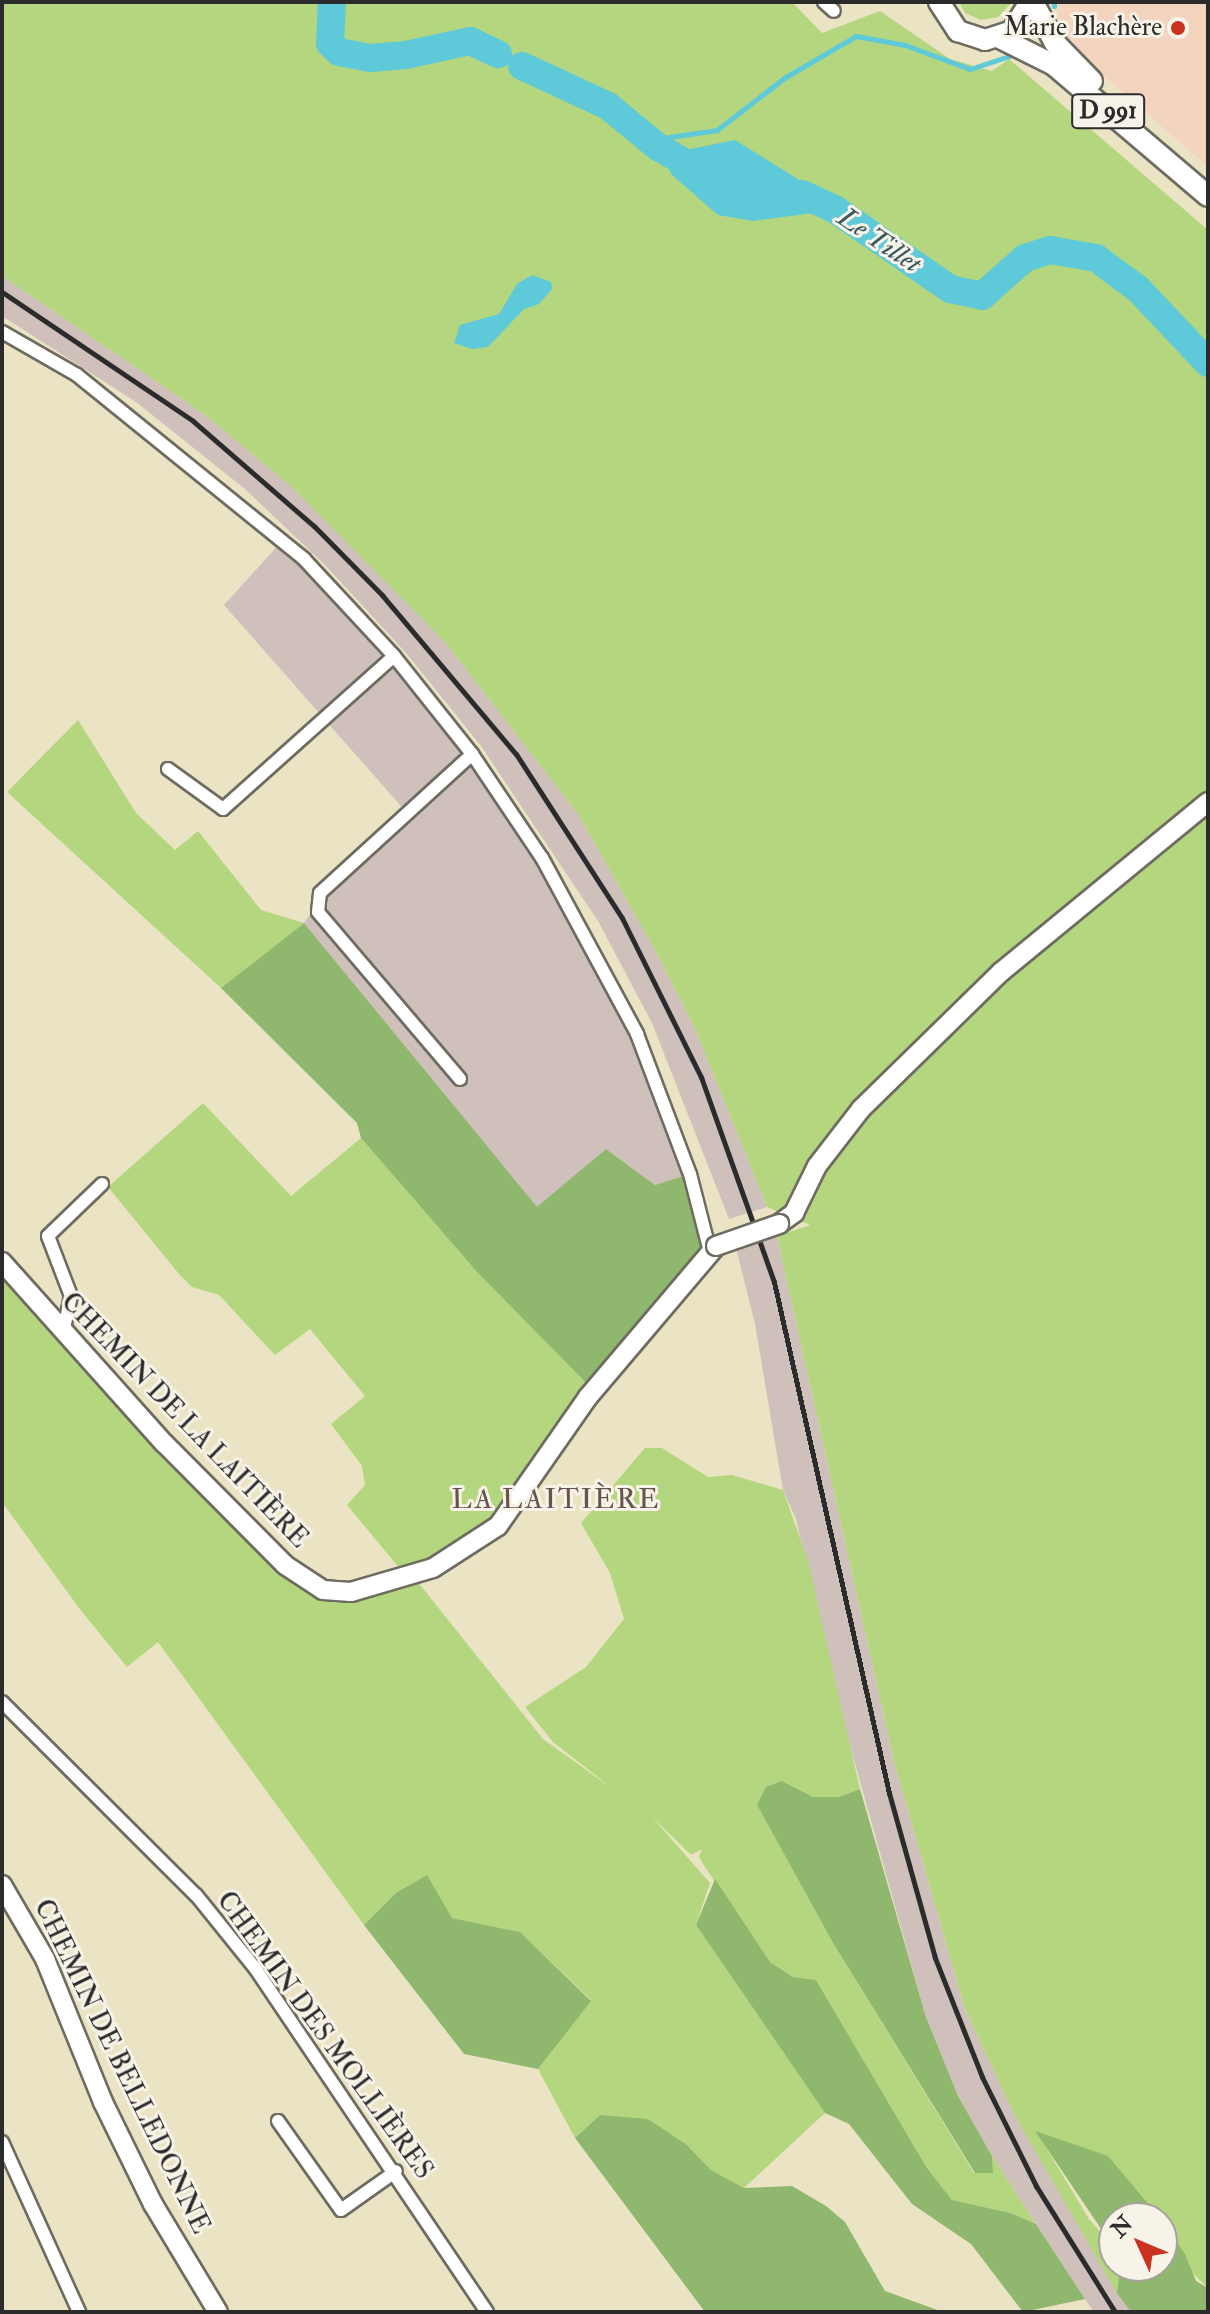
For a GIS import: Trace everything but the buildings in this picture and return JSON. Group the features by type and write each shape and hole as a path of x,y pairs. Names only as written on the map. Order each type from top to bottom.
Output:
{"main road":[{"path":"939,2 958,31 985,40 1000,38 1022,22 1032,2"},
{"name":"D 991","path":"1032,2 1044,28 1079,69 1208,180"},
{"name":"D 991","path":"1000,38 1054,65 1208,196"},
{"path":"713,1249 779,1224 794,1213 817,1166 861,1109 1001,972 1208,802"},
{"name":"CHEMIN DE LA LAITIÈRE","path":"2,1262 63,1333 285,1565 323,1590 351,1592 433,1568 498,1526 588,1397 713,1249"},
{"name":"CHEMIN DE BELLEDONNE","path":"2,1885 45,1959 103,2102 153,2204 218,2312"}],"street":[{"path":"2,332 77,375 171,447 304,559 394,656 472,754 542,858 637,1034 690,1174 713,1249"},
{"path":"168,769 223,809 394,656"},
{"path":"460,1079 318,912 320,893 472,754"},
{"path":"63,1333 71,1296 48,1236 102,1184"},
{"name":"CHEMIN DES MOLLIÈRES","path":"2,1702 196,1895 255,1968 396,2171 487,2312"},
{"path":"278,2121 341,2210 396,2171"},
{"path":"2,2142 79,2312"}],"shaded area":[{"path":"1058,2 1208,2 1208,167 1057,35"},
{"path":"2,276 204,414 291,486 445,642 578,814 655,950 696,1031 767,1207 729,1219 652,1023 598,921 481,746 407,654 326,566 245,489 136,402 2,316"},
{"path":"282,541 472,754 588,940 649,1063 690,1174 655,1185 606,1149 537,1208 304,923 334,881 407,813 224,605"},
{"path":"777,1236 894,1761 965,2009 1016,2118 1098,2256 1098,2282 1113,2282 1131,2312 1094,2312 992,2156 958,2096 926,2017 838,1703 796,1519 783,1490 755,1324 736,1248"}],"green space":[{"path":"2,2 792,2 822,33 880,11 950,59 992,71 1009,59 1208,230 1208,2288 1178,2259 1178,2202 1120,2202 1036,2131 1098,2229 1098,2260 1016,2118 965,2009 894,1761 777,1236 810,1225 767,1207 696,1031 655,950 578,814 445,642 291,486 204,414 2,276"},
{"path":"959,2 1012,2 998,17 981,20 965,13"},
{"path":"78,720 136,813 175,850 198,831 261,910 304,923 221,988 7,792"},
{"path":"304,923 537,1207 606,1149 655,1185 690,1174 710,1252 593,1390 477,1272 361,1138 357,1123 221,988"},
{"path":"203,1103 291,1196 361,1138 477,1272 593,1390 498,1526 413,1576 543,1739 613,1789 553,1742 525,1707 586,1667 624,1619 610,1573 581,1523 645,1448 662,1448 708,1477 732,1475 783,1490 808,1561 860,1789 839,1797 813,1797 782,1781 757,1805 833,1943 974,2173 993,2173 992,2156 1036,2224 1011,2213 952,2200 927,2168 816,1980 793,1977 770,1962 705,1867 699,1857 702,1849 691,1855 652,1817 710,1883 696,1925 825,2113 744,2188 711,2170 687,2145 600,2115 575,2138 538,2069 591,2000 520,1932 452,1918 396,1893 364,1925 158,1642 127,1667 79,1608 2,1502 2,1269 306,1589 337,1592 401,1570 347,1505 365,1485 362,1466 331,1424 365,1396 310,1329 275,1355 219,1295 192,1287 179,1274 108,1187"},
{"path":"782,1781 813,1797 839,1797 860,1789 926,2017 958,2096 992,2156 993,2173 975,2173 833,1943 757,1805 766,1787"},
{"path":"427,1875 452,1918 520,1932 591,2001 538,2069 464,2054 364,1925 396,1893"},
{"path":"715,1879 770,1962 793,1977 816,1980 927,2168 952,2200 1011,2213 1036,2224 1085,2299 1023,2312 971,2244 912,2204 849,2124 825,2113 696,1925"},
{"path":"600,2115 648,2119 687,2145 711,2170 744,2188 792,2186 826,2206 845,2222 885,2291 943,2312 705,2312 575,2138"},
{"path":"1035,2131 1108,2156 1147,2202 1098,2202 1098,2224"},
{"path":"1178,2244 1196,2281 1208,2288 1208,2312 1131,2312 1117,2293 1119,2282 1178,2282"},
{"path":"1111,2282 1120,2282 1117,2293"}],"water":[{"path":"735,140 833,201 836,210 753,221 718,215 672,175 658,147 676,152"},
{"path":"532,275 551,282 552,289 539,304 524,309 488,347 472,349 454,343 460,325 499,314 517,284"}],"waterway":[{"name":"Le Tillet","path":"332,2 330,43 339,52 371,58 406,55 470,41 498,54"},
{"path":"649,140 717,130 784,78 856,36 905,45 970,69 1009,56"},
{"name":"Le Tillet","path":"522,66 608,106 658,147 689,165"},
{"name":"Le Tillet","path":"802,194 836,210 950,289 982,296 1025,258 1050,250 1096,258 1138,289 1208,363"}],"railway":[{"path":"2,292 193,421 314,526 382,595 516,754 622,918 701,1077 774,1282 889,1793 935,1958 982,2077 1036,2186 1115,2312"}],"place":[{"name":"Marie Blachère","path":"1178,28"}],"district":[{"name":"LA LAITIÈRE","path":"556,1500"}]}
